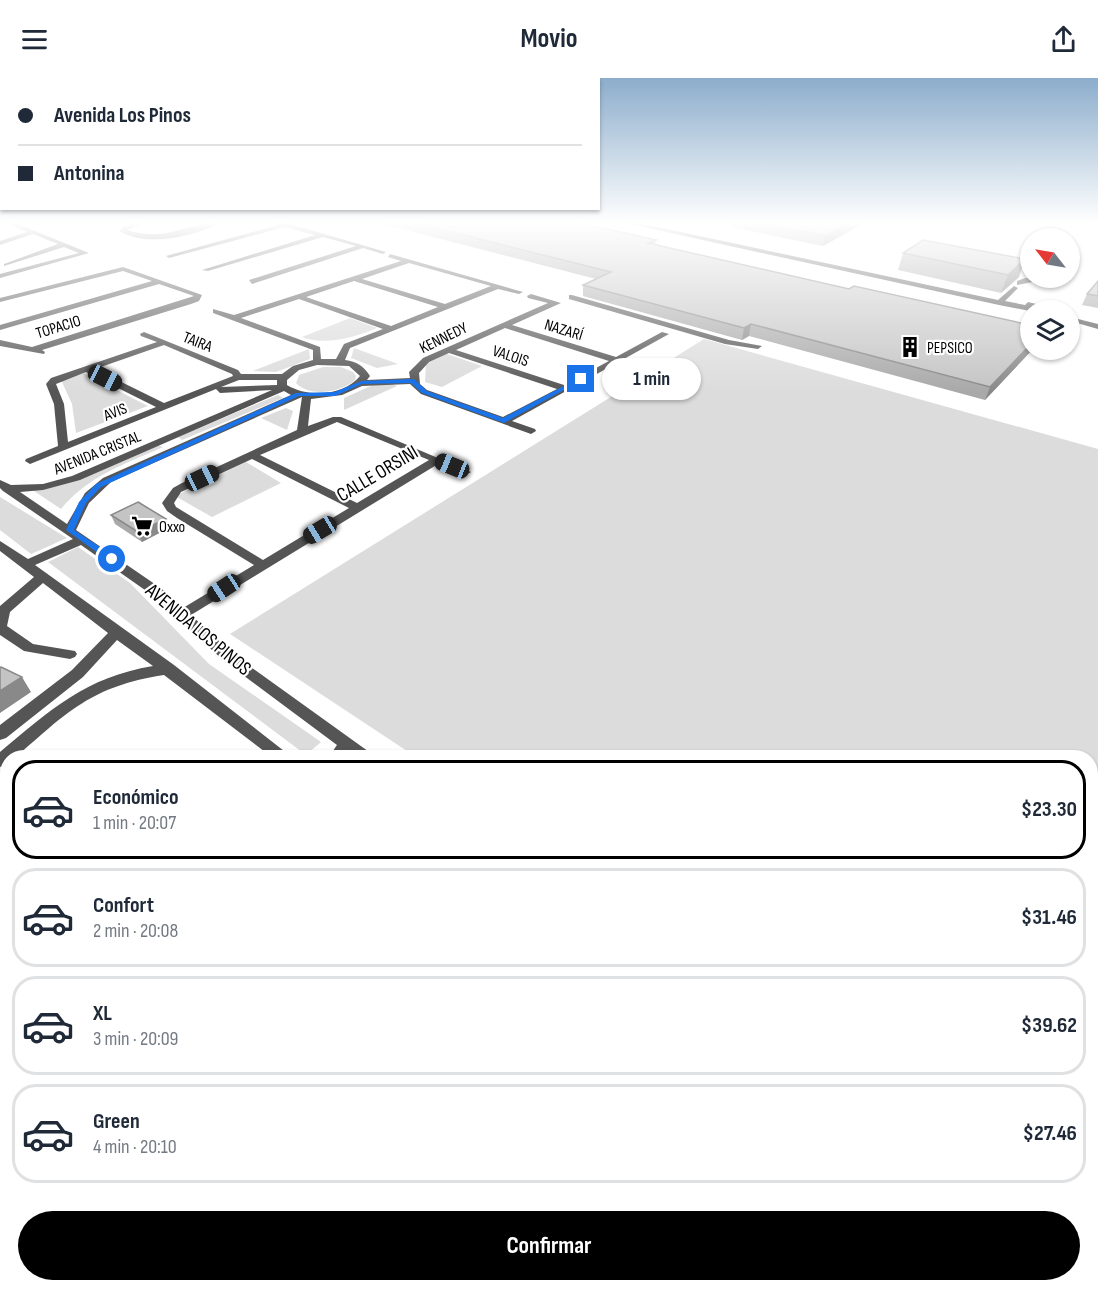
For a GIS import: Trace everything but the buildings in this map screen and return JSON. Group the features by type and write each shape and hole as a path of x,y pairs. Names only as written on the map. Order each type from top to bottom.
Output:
{"street":[{"name":"TOPACIO","path":"0,300 79,279"},
{"name":"TOPACIO","path":"32,350 198,297 195,293 154,279"},
{"path":"252,282 263,279"},
{"path":"234,318 355,279 445,307"},
{"path":"472,279 519,292"},
{"path":"887,279 1020,304"},
{"path":"0,328 161,281"},
{"path":"1001,301 1020,283"},
{"path":"339,362 347,346 498,286"},
{"path":"531,296 566,306"},
{"path":"298,297 392,329"},
{"path":"572,297 728,342 758,346"},
{"path":"1001,301 1020,306"},
{"name":"KENNEDY","path":"504,421 424,392 415,385 414,377 426,360 555,303"},
{"path":"216,311 317,349 317,362 352,364 363,378 336,407 302,432 186,485 177,490 168,502 171,509 181,516 263,564"},
{"path":"1080,315 1098,318"},
{"path":"1080,320 1098,325"},
{"name":"NAZARÍ","path":"503,326 616,360"},
{"path":"654,331 687,340"},
{"name":"TAIRA","path":"144,334 235,372 238,377"},
{"path":"504,421 665,334"},
{"path":"0,343 52,354"},
{"path":"63,448 58,404 51,384 58,377 163,343"},
{"name":"VALOIS","path":"448,350 564,388"},
{"name":"AVENIDA CRISTAL","path":"3,486 43,487 69,481 162,442 283,384 296,368 317,362"},
{"path":"85,368 164,407"},
{"name":"AVIS","path":"30,461 211,390 238,377 283,384"},
{"name":"KENNEDY","path":"363,378 414,377"},
{"path":"283,384 303,395 336,407 437,460 466,472"},
{"name":"AVIS","path":"211,390 283,384"},
{"path":"302,432 303,395"},
{"name":"AVENIDA CRISTAL","path":"70,530 83,502 99,485 176,448 303,395"},
{"path":"504,421 531,431"},
{"name":"AVENIDA CRISTAL","path":"162,442 176,448"},
{"path":"252,455 357,508"},
{"name":"CALLE ORSINI","path":"183,614 437,460"},
{"name":"AVENIDA LOS PINOS","path":"3,486 157,592 229,658 355,750"},
{"path":"28,564 83,539"},
{"path":"0,545 275,750"},
{"path":"43,576 3,611 0,628 29,648 70,654"},
{"path":"0,734 83,669 105,648 117,631"},
{"path":"14,750 74,701 90,691 127,676 169,669"},
{"path":"342,750 347,744"}],"shaded area":[{"path":"350,318 377,328 350,337 330,340 310,340 302,337"},
{"path":"704,339 1098,449 1098,750 405,750 230,634"},
{"path":"354,348 398,364 377,368 351,358"},
{"path":"309,349 310,359 276,372 253,371"},
{"path":"447,354 482,366 442,387 425,382 426,363"},
{"path":"323,367 341,367 353,372 356,376 355,380 342,388 326,392 309,391 296,383 299,375"},
{"path":"83,373 148,406 76,433 72,404 61,380"},
{"path":"373,385 397,386 344,410 344,398"},
{"path":"278,395 283,398 182,440 178,437"},
{"path":"286,408 293,411 287,430 261,418"},
{"path":"158,445 163,447 95,479 61,509 31,489 80,479"},
{"path":"246,462 281,483 212,517 175,496"},
{"path":"0,497 67,538 31,554 0,530"},
{"path":"78,547 130,583 209,664 321,742 312,750 299,750 48,562"}],"place":[{"name":"PEPSICO","path":"910,347"},
{"name":"Oxxo","path":"142,526"}],"route":[{"path":"112,559 70,530 83,502 99,485 118,474 298,395 335,394 362,383 414,381 415,385 424,392 504,421 581,379"}]}
